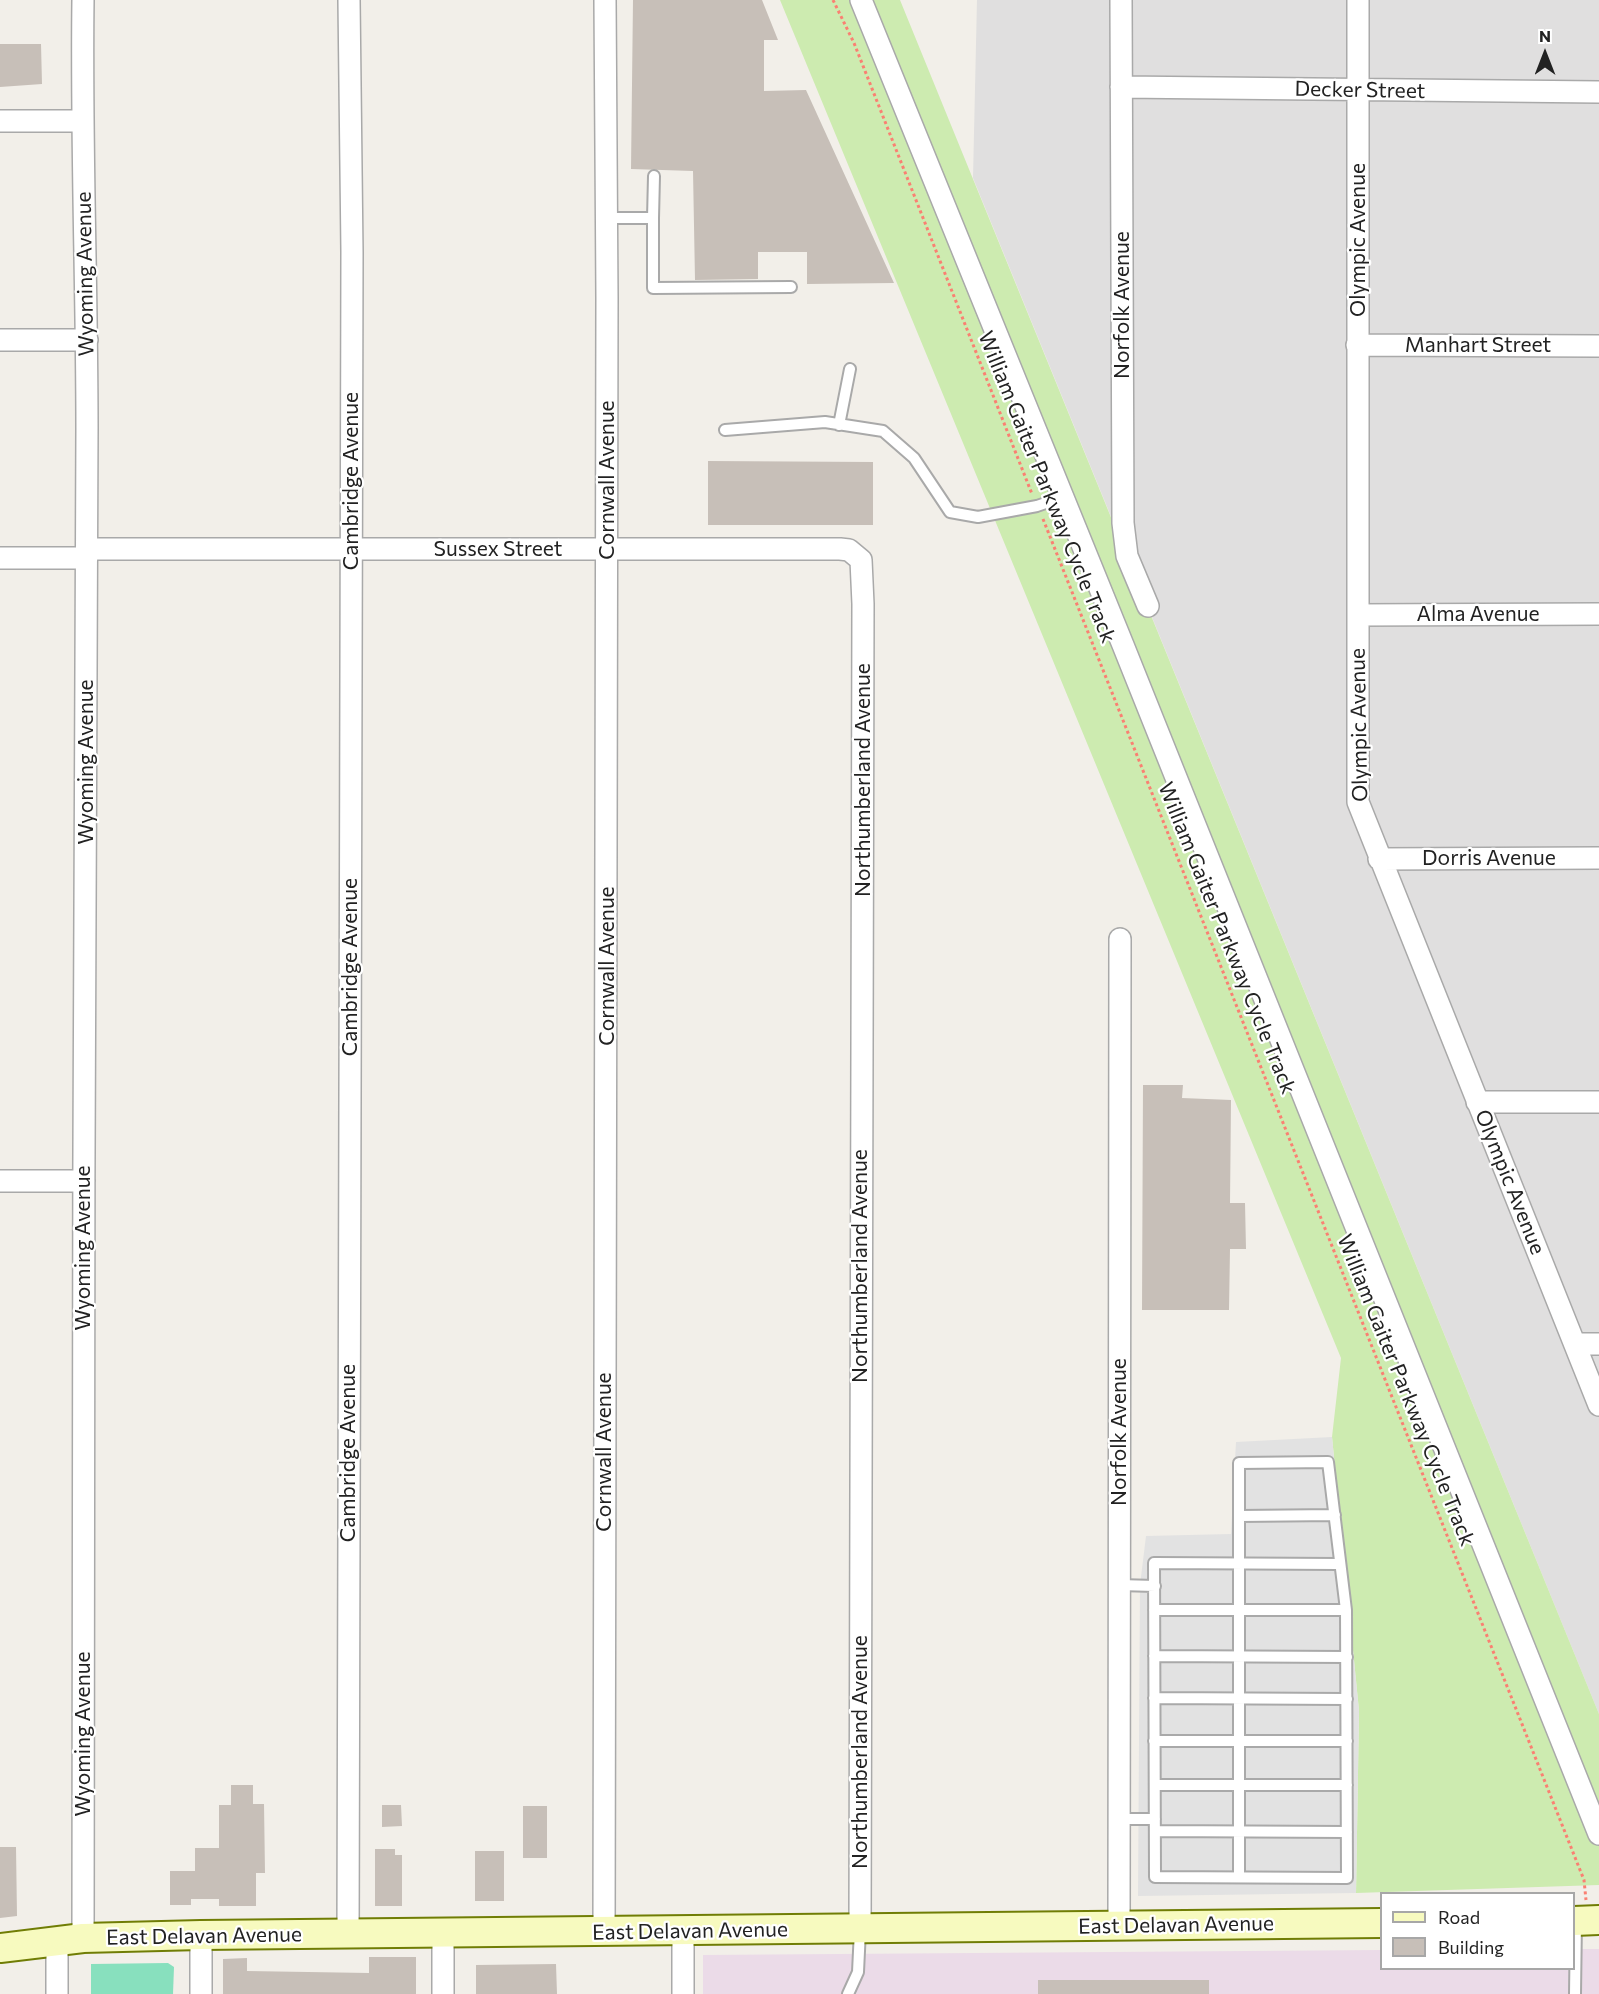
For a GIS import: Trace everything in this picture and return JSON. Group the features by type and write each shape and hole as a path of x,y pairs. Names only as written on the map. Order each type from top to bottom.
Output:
{"street":[{"name":"Wyoming Avenue","path":"57,1994 70,1939 84,1181 87,340 81,122 83,0"},
{"name":"Cambridge Avenue","path":"348,1934 351,549 349,0"},
{"name":"Cornwall Avenue","path":"604,1931 607,549 605,0"},
{"path":"861,0 1063,497 1599,1834"},
{"name":"Norfolk Avenue","path":"1121,0 1123,523 1127,556 1148,606"},
{"name":"Olympic Avenue","path":"1358,0 1358,802 1599,1405"},
{"name":"Decker Street","path":"1121,87 1599,92"},
{"path":"0,121 81,122"},
{"path":"0,340 87,340"},
{"name":"Manhart Street","path":"1358,345 1599,346"},
{"name":"Sussex Street","path":"0,558 87,553 351,549 849,550 857,555 863,567 863,604"},
{"name":"Northumberland Avenue","path":"860,1929 863,604"},
{"name":"Alma Avenue","path":"1358,615 1599,614"},
{"name":"Dorris Avenue","path":"1379,859 1599,858"},
{"name":"Norfolk Avenue","path":"1119,1926 1120,939"},
{"path":"1477,1102 1599,1102"},
{"path":"0,1181 84,1181"},
{"path":"1575,1344 1599,1344"},
{"name":"East Delavan Avenue","path":"0,1948 70,1939 201,1935 1380,1923"},
{"path":"683,1931 683,1994"},
{"path":"443,1933 443,1994"},
{"path":"201,1935 201,1994"}],"lane":[{"path":"654,176 653,288 791,287"},
{"path":"607,218 653,218"},
{"path":"839,425 850,369"},
{"path":"725,430 825,422 883,431 914,458 950,512 978,517 1037,506 1063,497"},
{"path":"1239,1877 1239,1563 1239,1516 1239,1463 1328,1462 1346,1610 1347,1878 1155,1877 1154,1563 1239,1563 1339,1564"},
{"path":"1239,1516 1335,1515"},
{"path":"1119,1585 1155,1586"},
{"path":"1154,1610 1346,1610"},
{"path":"1154,1656 1347,1657"},
{"path":"1154,1698 1347,1698"},
{"path":"1154,1741 1347,1741"},
{"path":"1155,1785 1347,1785"},
{"path":"1119,1820 1239,1831 1347,1832"},
{"path":"1575,1994 1583,1920"},
{"path":"848,1994 858,1972 860,1929"}],"path":[{"name":"William Gaiter Parkway Cycle Track","path":"833,0 883,114 1037,506 1315,1199 1580,1869 1586,1890"}],"shaded area":[{"path":"977,0 1599,0 1599,1714 973,178"},
{"path":"1332,1437 1359,1711 1356,1893 1138,1896 1140,1585 1146,1536 1231,1534 1236,1442"},
{"path":"1575,1949 1599,1949 1599,1994 703,1994 703,1955 1380,1950 1380,1970 1575,1970"}],"green space":[{"path":"780,0 900,0 1599,1714 1599,1885 1356,1893 1359,1711 1332,1437 1341,1358"},
{"path":"168,1963 174,1967 173,1994 91,1994 91,1964"}],"building":[{"path":"633,0 762,0 778,40 764,40 764,91 806,90 894,283 807,284 807,252 758,252 758,279 695,280 693,171 631,169"},
{"path":"0,44 41,44 42,84 0,87"},
{"path":"708,461 873,462 873,525 708,525"},
{"path":"1143,1085 1183,1085 1182,1098 1231,1100 1230,1203 1245,1203 1246,1249 1230,1249 1229,1310 1142,1310"},
{"path":"231,1785 253,1785 253,1804 264,1804 265,1873 256,1873 256,1906 219,1906 219,1899 191,1899 191,1905 170,1905 170,1871 195,1871 195,1848 219,1848 219,1805 231,1805"},
{"path":"382,1805 401,1805 402,1826 382,1827"},
{"path":"523,1806 547,1806 547,1858 523,1858"},
{"path":"0,1847 16,1847 17,1916 0,1918"},
{"path":"375,1849 395,1849 395,1855 402,1855 402,1906 375,1906"},
{"path":"475,1851 504,1851 504,1901 475,1901"},
{"path":"369,1957 416,1957 416,1994 223,1994 223,1959 247,1958 247,1971 369,1973"},
{"path":"556,1964 557,1994 476,1994 476,1965"},
{"path":"1038,1980 1209,1980 1209,1994 1038,1994"}]}
